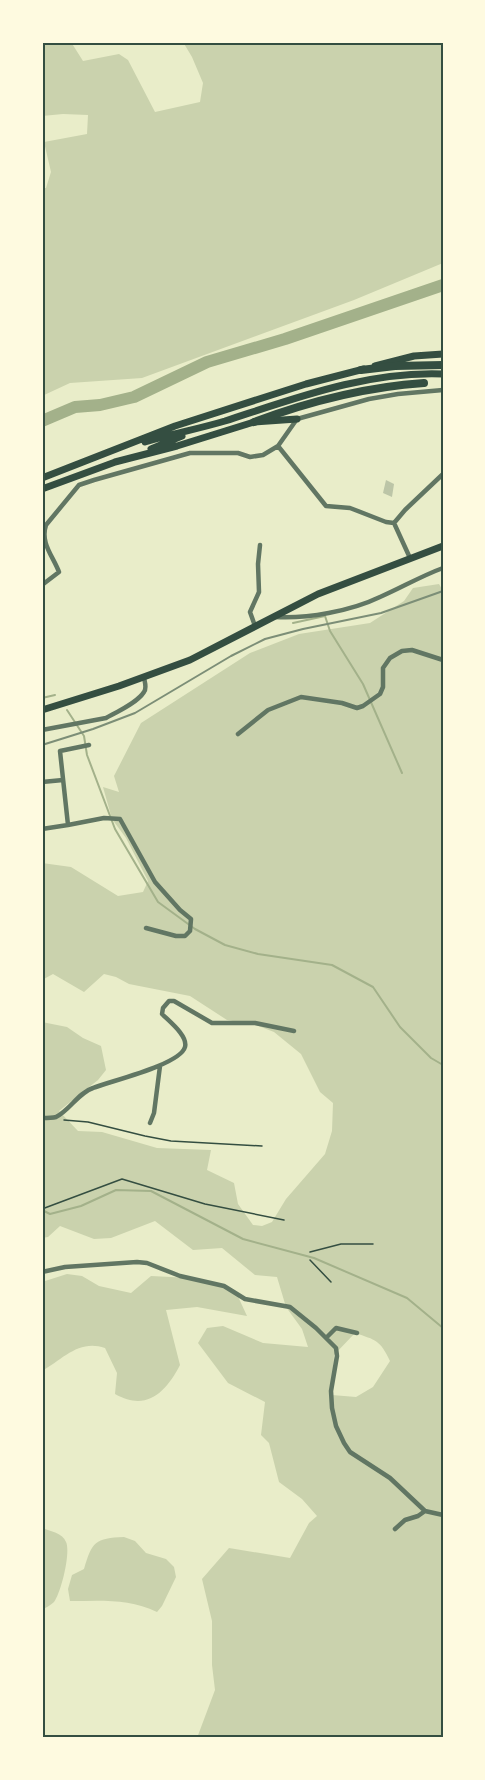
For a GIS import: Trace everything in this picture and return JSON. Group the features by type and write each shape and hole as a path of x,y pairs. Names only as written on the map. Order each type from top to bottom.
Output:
{"highway":[{"path":"42,478 175,426 306,384 395,360 443,354"},
{"path":"361,370 395,366 443,365"},
{"path":"82,462 339,386 400,375 443,374"},
{"path":"115,462 177,446 320,400 359,390 424,383"},
{"path":"254,422 297,419"},
{"path":"42,489 163,445 196,430"},
{"path":"42,710 144,678 190,660 318,594 443,546"}],"street":[{"path":"42,585 59,572 47,548 44,532 46,525 79,485 190,453 238,453 250,457 263,455 278,446 297,419 369,399 443,390"},
{"path":"278,446 326,506 350,508 394,523"},
{"path":"394,523 443,474"},
{"path":"394,523 411,558"},
{"path":"255,626 250,612 259,592 258,564 261,545"},
{"path":"274,617 302,617 363,604 422,575 443,568"},
{"path":"238,734 268,710 301,697 342,703 357,708 363,706 380,694 383,668 390,658 402,651 412,650 443,660"},
{"path":"42,730 113,715 143,693 146,687 144,678"},
{"path":"68,825 60,752 89,745"},
{"path":"42,782 63,780"},
{"path":"42,829 104,818 120,819 155,882 191,919 190,931 185,936 176,936 146,928"},
{"path":"42,1118 54,1118 91,1088 115,1082 181,1055 186,1047 185,1038 162,1014 163,1008 169,1001 174,1001 212,1023 255,1023 294,1031"},
{"path":"150,1123 154,1113 160,1065"},
{"path":"42,1272 64,1267 147,1263 180,1276 224,1287 245,1299 290,1306 327,1337 336,1348 337,1356 331,1390 332,1408 336,1426 344,1443 351,1452 390,1478 425,1511 443,1515"},
{"path":"327,1337 336,1328 357,1333"},
{"path":"395,1529 405,1520 424,1514 425,1511"}],"path":[{"path":"54,1118 88,1122 171,1141 262,1146"},
{"path":"42,1209 122,1179 205,1204 284,1220"},
{"path":"310,1252 341,1244 373,1244"},
{"path":"310,1260 331,1282"}],"green space":[{"path":"42,42 71,42 83,61 119,54 128,60 155,112 200,102 203,83 183,42 443,42 443,263 354,300 142,378 70,383 42,396 42,188 46,188 51,172 44,142 87,134 88,115 42,116"},
{"path":"439,584 443,591 443,1738 197,1738 215,1690 212,1665 212,1621 202,1579 229,1548 290,1558 309,1523 317,1516 302,1499 279,1482 269,1443 261,1435 265,1402 228,1383 198,1343 207,1328 223,1326 263,1343 308,1347 302,1329 286,1307 277,1277 255,1275 222,1248 193,1250 155,1221 111,1238 94,1239 60,1226 48,1237 42,1238 42,1022 67,1027 101,1046 106,1070 98,1080 59,1111 78,1131 102,1132 157,1148 211,1150 207,1170 234,1183 238,1204 253,1225 262,1226 272,1222 286,1199 325,1154 332,1131 333,1103 320,1092 301,1054 274,1032 256,1025 227,1020 190,996 129,984 104,974 84,992 53,974 42,980 42,863 71,867 118,896 143,892 148,881 126,838 112,819 103,787 119,792 114,776 141,723 250,653 299,634 370,623 404,601 413,588","holes":["355,1333 373,1339 380,1345 390,1361 373,1387 356,1397 332,1395 334,1355"]},
{"path":"67,1274 82,1276 99,1286 131,1293 151,1276 191,1278 235,1290 247,1316 197,1307 166,1310 180,1365 162,1391 146,1400 126,1399 115,1394 117,1373 105,1348 87,1346 79,1348 42,1371 42,1282"},
{"path":"42,1528 62,1536 66,1542 67,1554 57,1597 53,1603 42,1610"},
{"path":"124,1537 135,1541 146,1553 166,1559 174,1567 176,1577 157,1612 125,1602 70,1601 68,1589 72,1575 84,1569 96,1543 101,1540"}],"building":[{"path":"386,480 394,484 392,497 383,493"}],"waterway":[{"path":"42,421 75,407 100,405 134,397 207,362 285,339 443,285"},
{"path":"293,623 325,616 330,631 363,684 402,773"},
{"path":"42,698 55,695"},
{"path":"67,710 84,736 87,755 115,829 158,902 195,929 225,945 258,954 332,965 373,987 400,1027 431,1058 443,1065"},
{"path":"42,1210 50,1214 81,1206 116,1190 151,1191 243,1239 314,1258 407,1298 443,1328"}],"railway":[{"path":"42,745 135,713 231,656 265,639 381,613 443,591"}]}
